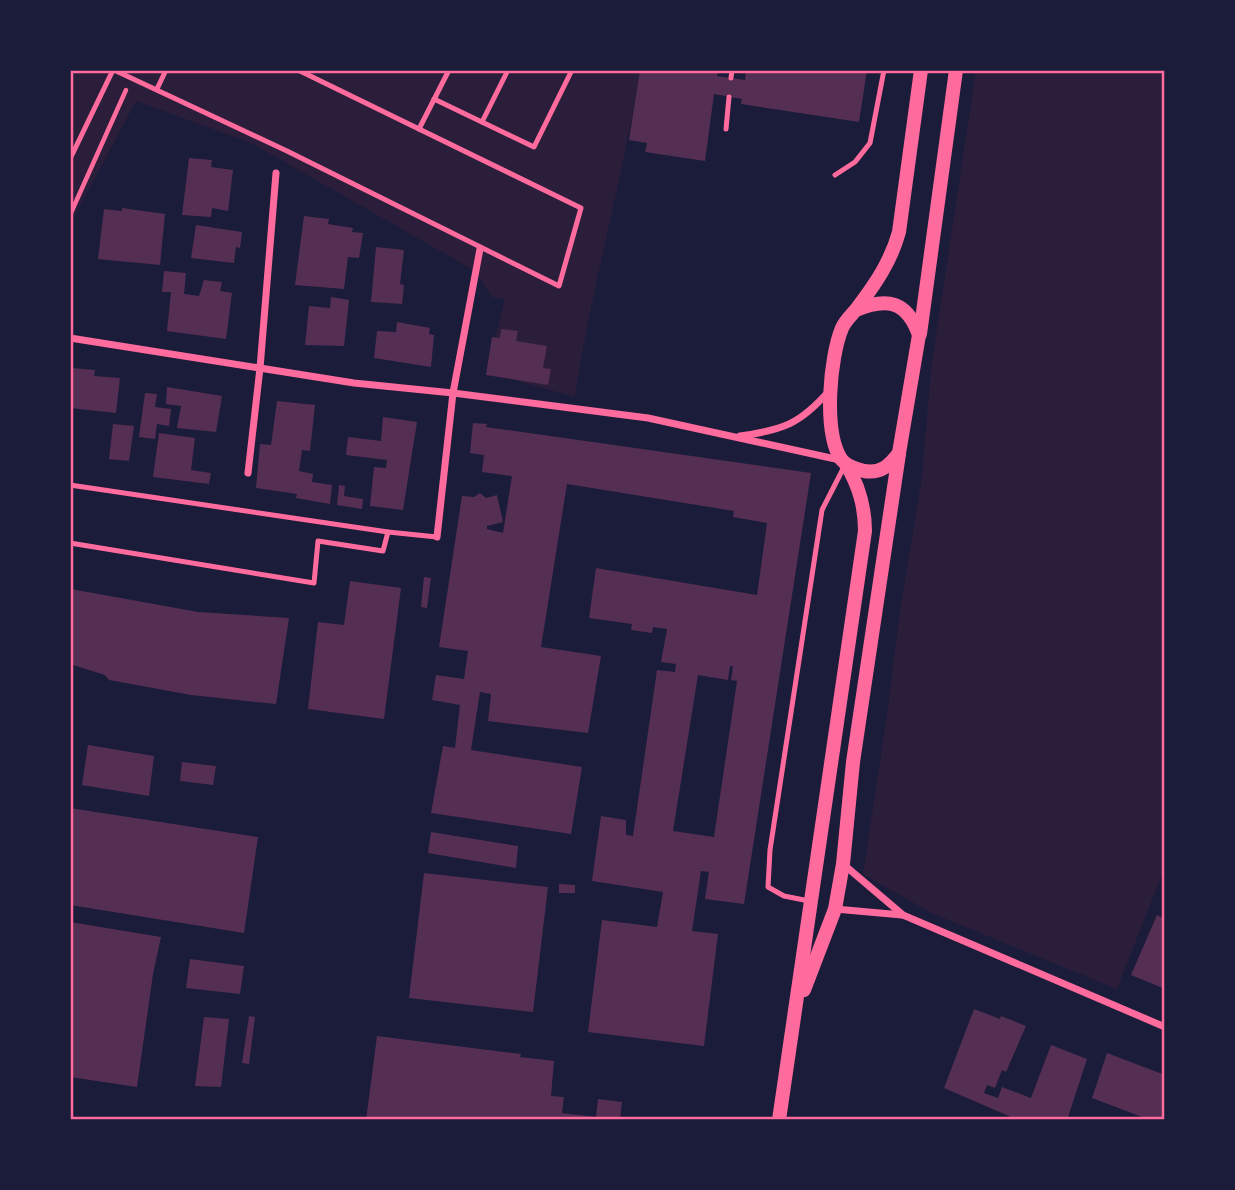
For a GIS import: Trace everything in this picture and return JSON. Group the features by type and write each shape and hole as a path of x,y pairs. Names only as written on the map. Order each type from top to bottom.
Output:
{"main road":[{"path":"779,1120 797,1011 809,901 864,531 863,503 831,435 830,391 841,331 883,272 893,253 899,232 921,70"},
{"path":"797,1011 835,909 843,864 853,762 919,335 956,70"},
{"path":"856,310 877,302 891,303 903,309 912,319 919,335"},
{"path":"844,462 868,472 880,471 899,453"}],"street":[{"path":"248,473 260,368 276,173"},
{"path":"437,537 453,393 480,249"},
{"path":"70,338 354,383 648,418 844,462"},
{"path":"732,437 775,429 801,419 830,391"},
{"path":"843,864 903,915 1165,1027"},
{"path":"835,909 903,915"}],"lane":[{"path":"70,159 113,70 287,151 559,286 581,208 298,70"},
{"path":"157,89 166,70"},
{"path":"419,129 449,70"},
{"path":"482,122 508,70"},
{"path":"434,99 534,147 572,70"},
{"path":"731,78 732,70"},
{"path":"835,175 855,162 870,143 884,70"},
{"path":"726,129 729,97"},
{"path":"809,901 784,897 768,887 770,850 822,510 844,462"},
{"path":"70,485 437,537"},
{"path":"70,543 314,583 318,541 383,551 388,532"}],"path":[{"path":"70,215 130,82"}],"shaded area":[{"path":"70,70 640,70 575,397 486,372 505,299 492,297 475,271 251,143 136,101 70,225"},
{"path":"976,70 1165,70 1165,867 1117,989 931,913 863,874 900,610 922,476 931,369"}],"building":[{"path":"640,70 718,70 717,76 745,80 746,70 867,70 859,122 741,104 742,99 714,94 705,161 645,152 647,143 629,140"},
{"path":"189,158 212,160 211,167 233,170 228,211 212,208 211,217 182,215"},
{"path":"122,208 165,214 160,265 98,259 104,209 122,211"},
{"path":"304,216 329,219 328,224 353,228 352,232 363,233 359,258 348,257 344,289 295,285"},
{"path":"196,225 242,232 234,263 191,258"},
{"path":"376,247 404,250 400,284 404,285 402,304 371,302"},
{"path":"164,271 186,273 184,294 199,296 204,280 222,282 220,291 232,293 226,339 167,331 171,292 162,292"},
{"path":"331,297 349,300 344,346 305,345 309,306 330,308"},
{"path":"397,322 430,328 429,334 434,335 431,367 374,358 377,331 396,332"},
{"path":"501,329 518,331 516,341 547,346 543,368 551,369 548,385 486,375 492,337 500,338"},
{"path":"72,368 95,370 94,376 120,378 116,413 70,408"},
{"path":"167,387 222,396 216,432 177,428 181,406 166,404"},
{"path":"145,393 157,394 155,407 171,409 169,426 157,424 155,439 139,437"},
{"path":"277,401 315,405 310,451 302,450 299,471 313,474 312,482 332,485 330,504 296,498 297,494 256,488 260,444 271,445"},
{"path":"383,417 417,422 403,510 370,506 374,467 386,468 387,460 346,455 348,437 381,441"},
{"path":"473,423 811,473 744,904 705,899 709,872 701,871 692,931 718,934 704,1046 588,1032 602,920 657,927 663,892 592,881 601,816 626,820 626,835 633,836 657,670 675,672 676,664 661,662 667,629 653,627 652,633 631,630 632,624 589,618 596,568 757,595 767,523 733,517 734,511 567,484 541,647 601,656 588,733 488,721 491,694 480,692 471,750 582,767 571,834 431,813 443,746 455,748 460,705 432,700 436,675 464,679 468,651 439,647 462,496 474,497 480,493 486,498 497,495 503,522 487,526 487,529 503,533 512,476 482,472 484,455 470,453","holes":["730,666 733,666 731,680 737,681 714,837 673,831 698,675 728,680"]},
{"path":"113,424 134,426 129,461 109,459"},
{"path":"159,433 195,438 191,470 211,473 209,484 153,477"},
{"path":"339,485 345,486 344,496 363,499 362,509 337,505"},
{"path":"424,577 431,578 427,608 421,607"},
{"path":"350,581 401,588 384,719 308,709 318,622 344,625"},
{"path":"71,589 198,612 289,618 276,704 191,695 109,680 105,675 70,664"},
{"path":"88,745 154,756 149,796 82,785"},
{"path":"182,762 216,766 213,785 180,781"},
{"path":"70,808 258,837 244,933 70,905"},
{"path":"431,832 518,846 516,868 428,853"},
{"path":"424,873 548,887 533,1012 409,998"},
{"path":"559,884 575,885 575,893 559,893"},
{"path":"1157,915 1165,919 1165,989 1131,975"},
{"path":"70,922 161,937 137,1087 70,1077"},
{"path":"190,959 244,966 240,994 186,988"},
{"path":"974,1009 1026,1026 1006,1072 1002,1070 995,1088 987,1085 984,1093 998,1098 1002,1087 1031,1098 1051,1045 1087,1059 1067,1120 1018,1120 944,1088"},
{"path":"249,1016 255,1017 249,1064 242,1063"},
{"path":"204,1017 229,1019 221,1087 195,1086"},
{"path":"377,1036 521,1054 520,1057 554,1061 551,1096 564,1097 562,1113 596,1117 598,1099 622,1102 620,1120 366,1120"},
{"path":"1107,1053 1165,1075 1163,1120 1150,1120 1092,1098"}]}
